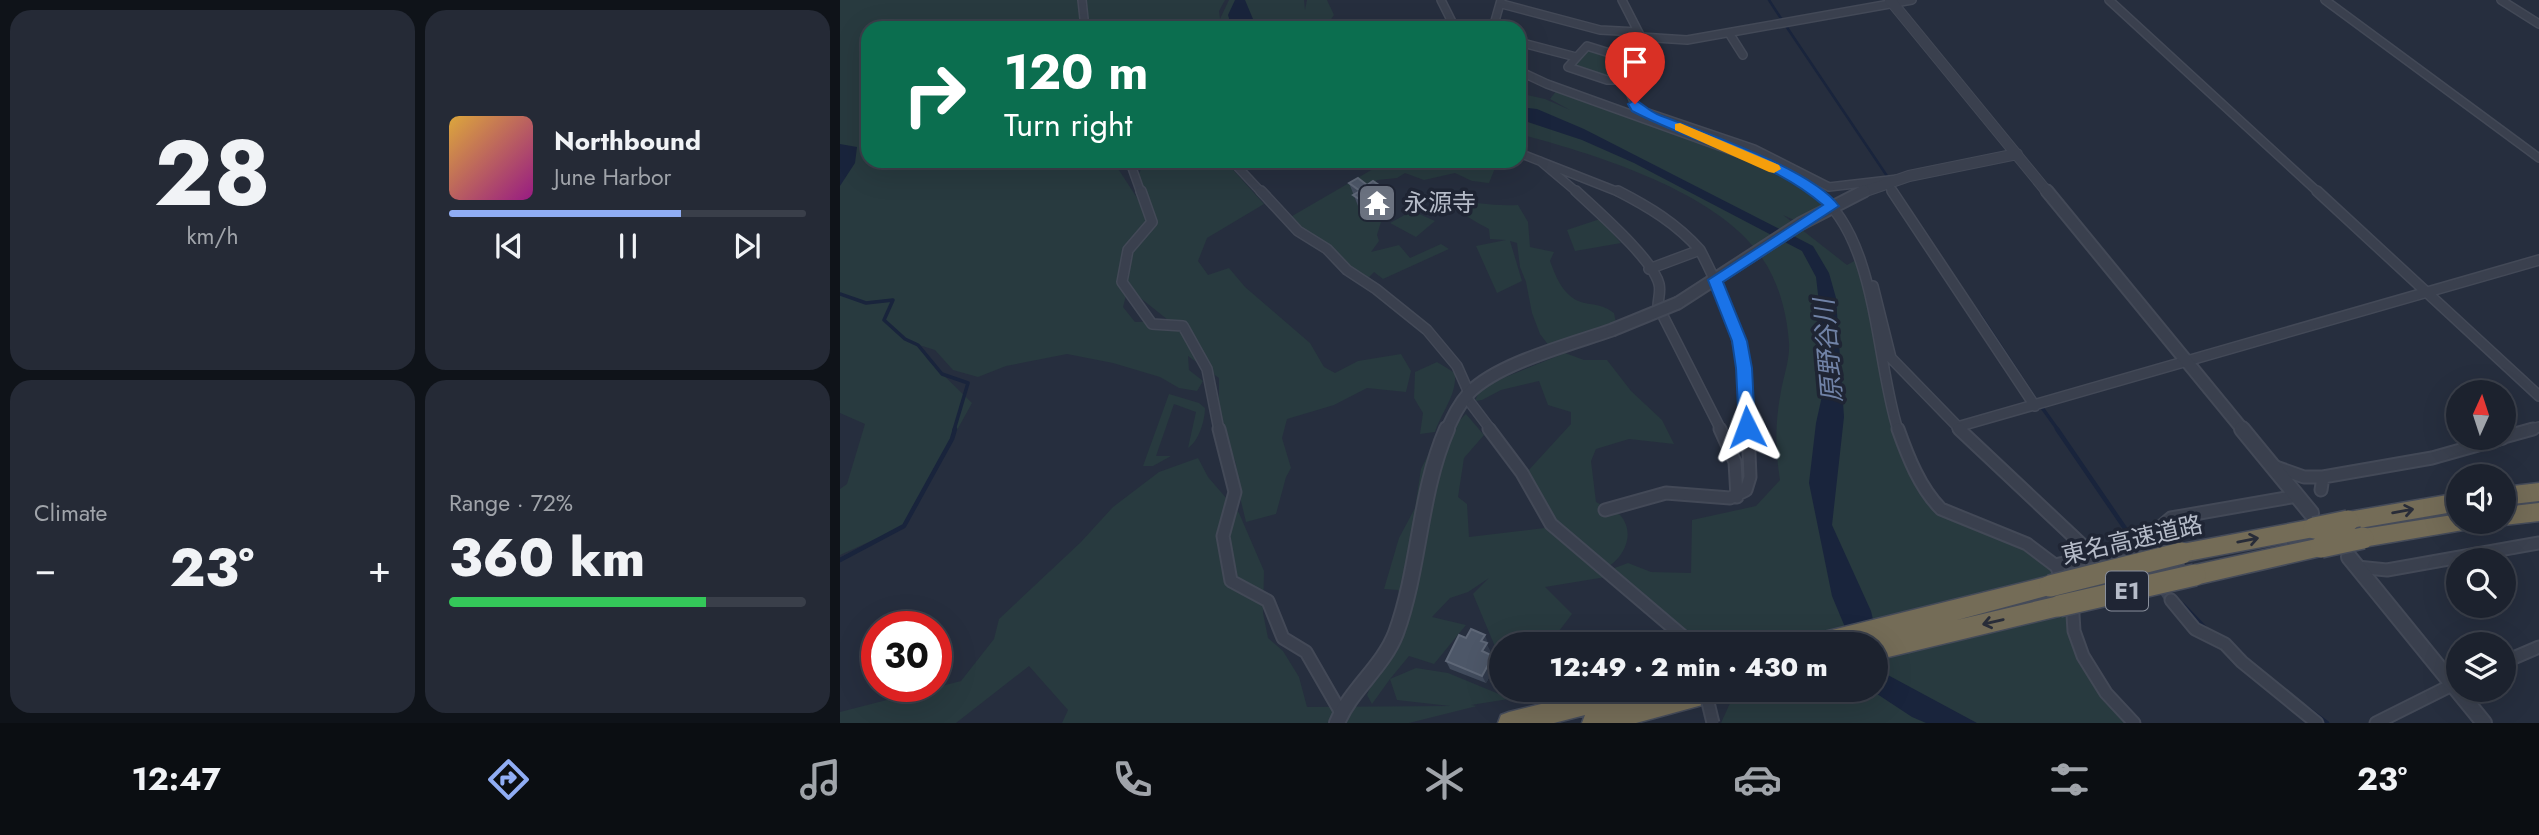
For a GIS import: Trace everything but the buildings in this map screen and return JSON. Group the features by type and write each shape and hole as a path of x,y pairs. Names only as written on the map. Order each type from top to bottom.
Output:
{"highway":[{"path":"2516,495 2539,492"},
{"name":"東名高速道路","path":"1888,644 1922,628 2050,586 2182,553 2446,504"},
{"path":"2516,515 2539,512"},
{"name":"東名高速道路","path":"1888,633 2059,607 2195,575 2316,529 2363,538 2446,525"},
{"path":"1509,723 1592,702"},
{"path":"1593,723 1672,702"}],"street":[{"path":"1082,0 1084,21"},
{"path":"1441,0 1452,21"},
{"path":"1622,0 1640,34 1625,80 1637,108 1719,146"},
{"path":"1495,21 1501,2 1600,30 1687,40 1912,0"},
{"path":"2109,0 2539,396"},
{"path":"2325,0 2539,158"},
{"path":"2501,0 2539,24"},
{"path":"1892,2 2297,496 2316,529"},
{"path":"1449,15 1456,21"},
{"path":"1729,33 1743,55"},
{"path":"1526,44 1576,57"},
{"path":"1625,80 1607,79 1568,67 1587,46 1633,60"},
{"path":"1526,74 1749,156 1817,193 1831,207 1855,242 1874,288 1891,358 1957,427 2094,556"},
{"path":"1642,111 1754,149 1829,187 1877,180 1901,180"},
{"path":"1132,168 1152,222 1128,250 1122,282 1152,324 1183,326 1207,369 1234,492 1223,536 1231,581 1268,601 1283,638 1306,652 1338,717 1383,659 1395,636 1405,605 1424,509 1444,440 1451,420 1467,395 1498,374 1678,303 1831,207 1887,183 2017,154"},
{"path":"1526,156 1628,197 1675,225 1700,250 1720,276 1739,341 1744,368 1750,477 1746,490 1737,497 1666,493 1605,510"},
{"path":"1540,161 1575,190 1649,269 1659,285 1658,306 1735,462 1737,497"},
{"path":"1238,168 1285,220 1327,249 1347,270 1427,330 1457,366 1467,395 1522,473 1551,524 1678,632"},
{"path":"1887,183 2035,406"},
{"path":"1649,269 1700,250"},
{"path":"1957,427 2186,359 2539,260"},
{"path":"1864,267 1878,352 1900,439 1933,501 1941,510 2009,534 2055,565 2068,588 2076,611 2074,628 2078,645 2120,710 2134,723"},
{"path":"2516,434 2539,427"},
{"path":"2272,465 2304,477 2323,477 2432,458 2459,450"},
{"path":"2321,490 2323,477"},
{"path":"2055,565 2136,550 2155,542 2158,529 2171,518 2297,496"},
{"path":"2353,562 2388,570 2539,543"},
{"path":"2353,562 2446,671"},
{"path":"2171,600 2195,629 2225,644 2242,662 2317,723"},
{"path":"2516,657 2539,647"},
{"path":"2376,723 2446,688"},
{"path":"1708,702 1713,723"},
{"path":"2469,702 2484,723"}],"shaded area":[{"path":"840,0 1225,0 1219,11 1220,19 1229,0 1304,0 1305,10 1307,0 1327,0 1334,15 1330,21 861,21 861,168 1118,168 1141,204 1137,178 1141,169 1231,168 1264,204 1207,238 1198,261 1208,275 1229,268 1245,287 1310,343 1324,367 1335,373 1358,361 1401,354 1411,371 1406,392 1367,388 1334,405 1287,419 1282,438 1291,468 1276,514 1246,522 1238,489 1236,464 1219,415 1219,378 1188,356 1189,370 1203,381 1197,391 1179,388 1160,377 1113,363 1067,354 1006,366 978,377 953,370 935,350 919,345 928,360 972,403 904,526 840,555 840,489 847,484 865,424 840,413","holes":["1128,288 1168,321 1135,322 1123,307"]},
{"path":"1587,47 1631,60 1623,79 1615,80 1570,67"},
{"path":"1557,90 1750,160 1813,195 1823,205 1794,220 1783,215 1847,265 1858,259 1909,465 1941,510 2018,540 2055,565 2077,639 2120,710 2135,723 1721,723 1731,702 1888,702 1888,632 1679,632 1612,569 1628,563 1651,572 1691,573 1692,520 1756,506 1780,480 1777,425 1789,355 1788,332 1781,299 1768,267 1742,234 1716,213 1652,178 1582,152 1526,136 1526,95 1545,99 1570,110 1550,99"},
{"path":"1495,168 1489,183 1472,181 1455,173 1424,180 1405,173 1397,178 1377,180 1371,188 1353,194 1367,216 1381,222 1377,235 1379,241 1371,252 1399,245 1410,258 1441,244 1449,249 1383,279 1374,272 1366,280 1344,263 1332,248 1287,219 1373,169"},
{"path":"1453,196 1484,204 1518,205 1528,222 1530,247 1554,252 1550,261 1565,291 1581,302 1601,306 1614,313 1616,323 1549,346 1540,334 1532,313 1517,243 1510,241 1522,281 1497,293 1476,246 1506,240 1490,239 1489,229 1462,212"},
{"path":"1412,211 1435,221 1416,237 1390,223"},
{"path":"1600,219 1621,243 1575,251 1567,230"},
{"path":"1565,353 1584,360 1607,360 1631,391 1662,420 1674,444 1629,439 1596,449 1591,461 1596,502 1620,515 1627,530 1626,546 1622,553 1604,569 1612,576 1545,587 1572,614 1558,632 1489,632 1473,594 1489,578 1468,592 1450,598 1432,617 1466,625 1434,664 1409,656 1372,704 1367,695 1404,605 1398,590 1384,589 1399,538 1415,508 1421,469 1431,449 1466,414 1484,435 1464,458 1458,497 1467,504 1469,537 1553,527 1527,472 1571,424 1571,412 1548,405 1539,381 1501,390 1475,401 1481,387"},
{"path":"1437,362 1455,373 1454,389 1435,432 1420,434 1423,413 1414,398 1415,372"},
{"path":"1169,394 1199,403 1205,408 1201,430 1188,448 1196,412 1174,404 1156,456 1171,456 1153,466 1143,466"},
{"path":"1198,458 1208,477 1239,513 1264,571 1263,613 1268,638 1283,651 1299,677 1307,707 1450,706 1397,700 1390,679 1416,668 1448,673 1489,690 1490,702 1409,723 1062,723 1068,710 1029,666 956,723 840,723 840,712 879,702 952,702 952,683 961,681 994,639 999,619 1081,542 1113,507 1159,472"}],"water":[{"path":"1235,0 1245,0 1253,19 1257,21 1230,21 1228,15"},
{"name":"原野谷川","path":"1526,108 1537,109 1584,129 1813,246 1829,273 1836,298 1844,417 1832,525 1871,611 1876,632 1847,632 1832,596 1809,483 1822,396 1823,337 1816,277 1802,251 1634,163 1582,140 1526,121"},
{"path":"840,144 857,147 855,163 840,186"},
{"path":"1888,675 1977,723 1926,723 1888,701"}],"waterway":[{"path":"1769,0 1782,20"},
{"path":"1786,26 1887,176"},
{"path":"840,294 866,303 893,300 884,320 905,339 918,345 942,374 968,383 954,430"},
{"path":"1980,315 2036,400"},
{"path":"2043,409 2058,430"},
{"path":"840,560 904,526 955,429"},
{"path":"2057,429 2133,540"},
{"path":"2183,605 2205,628"},
{"path":"2228,640 2242,654"},
{"path":"2307,708 2327,723"}],"tunnel":[{"path":"2138,552 2171,600"}],"slow traffic":[{"path":"1680,127 1774,169"}],"place":[{"name":"永源寺","path":"1377,203"}],"route":[{"path":"1635,104 1648,115 1786,174 1817,193 1832,206 1715,280 1739,341 1744,368 1747,427"}]}
